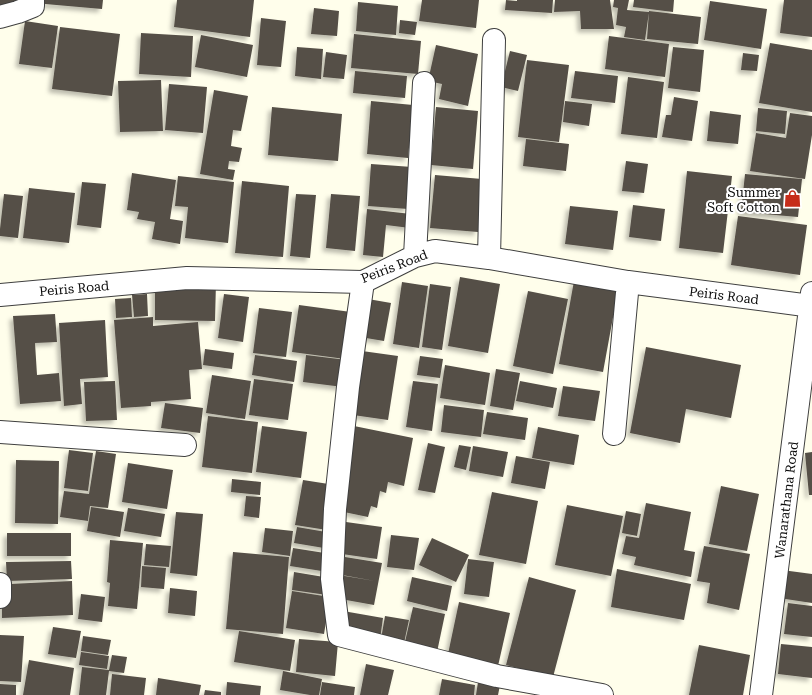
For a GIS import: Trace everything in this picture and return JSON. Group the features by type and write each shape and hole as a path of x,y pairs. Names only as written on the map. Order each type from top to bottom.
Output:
{"street":[{"path":"0,17 33,6 33,0"},
{"path":"489,258 494,40"},
{"path":"415,256 424,83"},
{"name":"Peiris Road","path":"0,295 186,278 363,282 415,256 435,251 489,258 628,282 811,301"},
{"path":"363,282 348,387 336,510 332,579 339,635 497,676 602,695"},
{"path":"614,434 628,282"},
{"name":"Wanarathana Road","path":"761,695 811,301"},
{"path":"0,432 185,444"},
{"path":"0,584 0,597"}],"building":[{"path":"0,0 16,0 16,1 0,6"},
{"path":"45,0 103,0 102,9 45,4"},
{"path":"177,0 254,0 250,37 174,27"},
{"path":"422,0 479,0 476,28 419,21"},
{"path":"506,0 553,0 552,13 505,10"},
{"path":"555,0 610,0 614,29 581,29 580,11 554,12"},
{"path":"614,0 629,0 627,10 649,12 645,40 624,37 626,27 616,25 618,8 613,7"},
{"path":"634,0 674,0 673,12 633,7"},
{"path":"784,0 812,0 812,37 780,33"},
{"path":"710,1 767,9 761,49 704,40"},
{"path":"358,2 398,6 396,35 356,31"},
{"path":"314,8 339,11 337,36 311,34"},
{"path":"649,11 701,17 698,44 647,39"},
{"path":"261,18 286,21 281,67 257,65"},
{"path":"400,20 417,22 415,35 399,33"},
{"path":"25,21 58,26 52,68 19,64"},
{"path":"60,27 120,34 112,96 52,89"},
{"path":"141,33 193,36 191,77 139,74"},
{"path":"354,34 421,41 418,74 351,68"},
{"path":"201,35 253,45 247,77 195,67"},
{"path":"609,36 669,44 665,77 605,69"},
{"path":"770,43 812,50 812,112 759,103"},
{"path":"436,45 478,54 468,106 439,99 442,84 428,81"},
{"path":"297,47 323,49 321,79 295,76"},
{"path":"673,47 704,50 700,92 668,88"},
{"path":"510,51 527,55 518,91 501,87"},
{"path":"326,52 347,55 344,79 323,77"},
{"path":"743,53 759,55 757,71 741,70"},
{"path":"527,60 569,65 559,142 518,137"},
{"path":"355,71 407,76 405,98 353,93"},
{"path":"575,71 618,76 615,103 571,98"},
{"path":"628,77 664,82 657,138 621,134"},
{"path":"161,80 163,131 120,132 118,81"},
{"path":"169,84 207,87 203,133 165,130"},
{"path":"214,90 248,96 241,131 233,130 231,146 242,148 239,162 229,161 228,169 235,170 233,180 200,174"},
{"path":"674,97 698,101 692,141 662,137 666,115 671,115"},
{"path":"371,101 413,105 408,158 367,154"},
{"path":"565,101 592,104 589,126 563,122"},
{"path":"272,107 342,114 338,161 268,155"},
{"path":"436,107 478,111 473,169 431,165"},
{"path":"758,108 787,111 785,134 756,131"},
{"path":"710,111 741,115 738,144 707,141"},
{"path":"790,113 812,116 812,135 805,179 750,171 756,133 786,138"},
{"path":"526,139 569,144 566,171 523,166"},
{"path":"626,161 648,164 644,193 622,191"},
{"path":"371,164 412,167 408,209 368,206"},
{"path":"687,171 732,176 723,253 679,248"},
{"path":"132,173 176,180 170,219 183,221 180,244 152,239 155,222 137,219 139,212 127,210"},
{"path":"745,174 802,179 798,217 741,212"},
{"path":"435,175 482,179 478,232 430,228"},
{"path":"178,176 234,182 228,243 185,238 188,207 175,206"},
{"path":"242,181 289,186 283,257 235,253"},
{"path":"82,182 106,184 101,228 77,225"},
{"path":"29,188 75,193 69,243 23,238"},
{"path":"4,194 23,196 18,238 0,236"},
{"path":"296,194 316,195 310,258 290,256"},
{"path":"331,194 360,196 355,251 326,248"},
{"path":"633,205 665,209 661,241 629,237"},
{"path":"570,206 618,211 613,250 565,244"},
{"path":"367,209 411,214 410,228 386,225 383,257 363,255"},
{"path":"738,216 807,225 800,275 731,265"},
{"path":"460,277 500,284 488,353 448,346"},
{"path":"155,281 216,282 215,321 155,320"},
{"path":"574,281 618,290 603,372 559,364"},
{"path":"402,282 428,286 419,348 393,344"},
{"path":"430,284 451,287 442,350 422,347"},
{"path":"528,291 568,299 553,374 513,366"},
{"path":"147,294 148,316 134,317 132,295"},
{"path":"224,294 249,297 243,342 218,338"},
{"path":"131,298 132,317 116,318 115,299"},
{"path":"368,299 391,303 384,341 360,337"},
{"path":"299,305 351,312 345,359 292,352"},
{"path":"259,308 292,312 286,357 253,353"},
{"path":"55,314 57,342 35,343 37,375 59,373 61,401 20,404 13,316"},
{"path":"153,317 153,326 198,322 202,369 189,370 191,399 151,402 151,406 121,408 114,320"},
{"path":"105,320 108,377 80,379 82,404 64,406 59,323"},
{"path":"646,347 741,365 731,418 686,409 680,443 630,433"},
{"path":"205,349 234,353 232,369 203,365"},
{"path":"362,351 398,356 388,420 353,415"},
{"path":"255,355 297,361 294,382 252,375"},
{"path":"306,355 347,360 343,387 303,382"},
{"path":"420,356 443,359 440,378 417,375"},
{"path":"445,365 490,373 485,405 440,398"},
{"path":"496,369 520,373 513,410 490,406"},
{"path":"212,375 251,381 245,419 206,413"},
{"path":"254,379 293,384 288,420 249,415"},
{"path":"115,381 117,420 86,421 84,382"},
{"path":"413,381 438,384 432,431 406,427"},
{"path":"520,381 557,388 553,408 516,401"},
{"path":"563,386 600,391 595,421 558,416"},
{"path":"165,403 203,408 200,433 161,428"},
{"path":"444,405 484,410 481,437 441,432"},
{"path":"487,412 528,418 525,440 483,434"},
{"path":"208,416 258,422 252,473 202,467"},
{"path":"262,426 307,432 301,478 256,472"},
{"path":"354,426 413,438 404,486 388,482 386,493 380,491 377,508 371,506 368,517 344,512 348,487 342,486"},
{"path":"538,427 579,435 574,465 532,458"},
{"path":"428,443 445,447 435,493 418,490"},
{"path":"459,445 471,447 466,470 454,467"},
{"path":"473,446 508,452 503,477 469,471"},
{"path":"69,450 93,453 88,491 64,488"},
{"path":"96,451 116,454 108,508 90,506 88,521 60,517 64,491 89,494"},
{"path":"812,452 812,495 809,495 805,453"},
{"path":"516,456 550,462 545,489 511,483"},
{"path":"16,460 59,461 58,524 15,523"},
{"path":"128,463 173,470 167,509 122,502"},
{"path":"232,479 261,482 260,495 231,492"},
{"path":"303,480 335,485 327,530 295,525"},
{"path":"721,486 759,494 747,551 709,544"},
{"path":"492,492 538,501 526,564 479,555"},
{"path":"246,496 261,497 259,518 244,516"},
{"path":"646,503 691,512 684,550 695,552 691,577 634,565 636,557 622,554 626,536 639,538"},
{"path":"567,505 623,516 611,576 555,565"},
{"path":"91,507 124,512 120,537 87,531"},
{"path":"128,508 165,514 161,537 124,531"},
{"path":"626,511 641,514 637,536 622,533"},
{"path":"176,512 203,514 197,576 170,573"},
{"path":"346,522 382,527 377,559 342,554"},
{"path":"297,527 332,533 330,549 294,543"},
{"path":"265,528 293,531 290,556 262,552"},
{"path":"7,533 71,533 71,556 7,556"},
{"path":"391,535 419,538 414,570 387,567"},
{"path":"432,538 469,555 456,582 419,565"},
{"path":"110,540 143,543 137,609 108,606 110,583 107,582"},
{"path":"146,544 171,546 169,567 144,565"},
{"path":"704,546 750,554 739,610 707,603 710,583 697,581"},
{"path":"293,548 331,554 328,572 290,566"},
{"path":"233,552 289,557 283,634 226,629"},
{"path":"345,557 382,563 374,605 335,598 339,575 375,581 342,575"},
{"path":"468,559 494,562 489,597 464,594"},
{"path":"71,561 72,579 7,581 6,562"},
{"path":"142,566 166,568 164,589 141,587"},
{"path":"617,569 691,584 684,620 611,607"},
{"path":"782,570 812,574 812,603 779,598"},
{"path":"294,572 330,578 327,595 292,590"},
{"path":"412,577 452,586 447,611 407,601"},
{"path":"529,577 576,590 553,677 506,665"},
{"path":"72,581 73,615 2,618 2,602 9,584"},
{"path":"170,588 197,591 195,616 168,613"},
{"path":"292,591 330,597 324,634 286,628"},
{"path":"81,594 105,597 102,622 78,619"},
{"path":"459,602 510,613 498,666 448,654"},
{"path":"788,603 812,606 812,637 784,634"},
{"path":"413,607 445,614 437,652 404,646"},
{"path":"343,611 383,618 380,639 339,632"},
{"path":"385,616 409,620 404,643 381,639"},
{"path":"53,627 81,631 76,658 48,654"},
{"path":"239,631 295,640 290,671 234,662"},
{"path":"0,635 24,636 21,682 0,681"},
{"path":"83,636 111,640 108,655 81,651"},
{"path":"299,639 338,642 335,676 296,672"},
{"path":"781,644 812,647 812,678 778,674"},
{"path":"699,645 750,655 743,695 689,695"},
{"path":"81,652 109,656 107,669 79,665"},
{"path":"112,655 127,657 124,673 109,671 106,695 79,695 82,667 109,670"},
{"path":"29,660 74,668 70,695 23,695"},
{"path":"366,664 394,670 388,695 360,695"},
{"path":"283,671 322,679 319,695 280,690"},
{"path":"112,674 146,678 144,695 110,695"},
{"path":"158,678 201,685 199,695 156,695"},
{"path":"442,679 475,685 474,695 439,695"},
{"path":"227,682 261,686 260,695 226,695"},
{"path":"322,682 355,687 354,695 320,695"},
{"path":"478,682 500,685 498,695 476,695"},
{"path":"0,684 16,685 16,695 0,695"},
{"path":"205,690 221,692 221,695 204,695"}],"place":[{"name":"Summer Soft Cotton","path":"793,199"}]}
